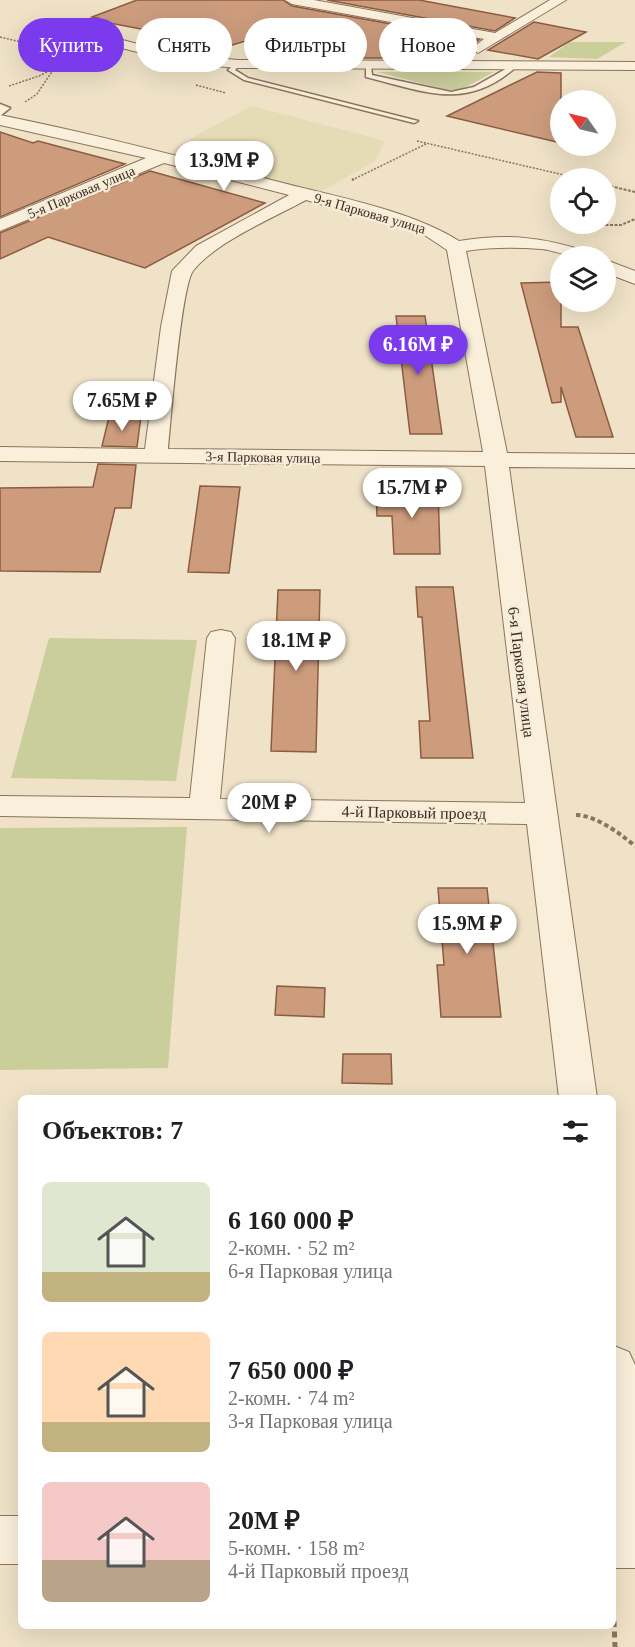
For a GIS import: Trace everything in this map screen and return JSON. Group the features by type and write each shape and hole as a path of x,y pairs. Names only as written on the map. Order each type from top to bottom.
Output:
{"street":[{"path":"292,0 495,37"},
{"path":"477,50 559,0"},
{"path":"124,44 180,58 238,64 379,65"},
{"path":"477,67 635,66"},
{"name":"9-я Парковая улица","path":"1,115 324,199 429,230 456,248"},
{"name":"5-я Парковая улица","path":"0,226 161,158"},
{"path":"156,456 171,327 182,271 203,250 304,194"},
{"path":"456,248 486,242 552,246"},
{"name":"6-я Парковая улица","path":"456,248 491,422 578,1095"},
{"path":"616,270 635,278"},
{"name":"3-я Парковая улица","path":"0,454 635,461"},
{"path":"204,809 221,638"},
{"name":"4-й Парковый проезд","path":"0,806 540,814"},
{"path":"616,1383 635,1529"},
{"path":"0,1540 18,1540"},
{"path":"616,1544 635,1544"}],"lane":[{"path":"238,64 231,70 246,79 414,121"},
{"path":"368,65 368,76 451,94 464,94 480,88 513,67"}],"path":[{"path":"6,87 45,72"},
{"path":"1,115 37,94 51,72"},
{"path":"324,199 344,184 427,144"},
{"path":"616,187 635,192"},
{"path":"540,814 584,816 626,838 635,846"},
{"path":"614,1629 615,1647"}],"shaded area":[{"path":"252,106 385,141 375,161 318,193 165,155"}],"green space":[{"path":"570,42 626,42 597,59 549,57"},
{"path":"377,72 494,72 460,90 448,90"},
{"path":"49,638 197,640 176,781 11,778"},
{"path":"187,827 168,1068 0,1070 0,828"}],"building":[{"path":"137,0 283,0 292,6 358,18 244,18 244,41 232,45 232,18 136,18 136,28 124,26 124,18 92,17"},
{"path":"327,0 419,0 515,18 495,31 477,28 477,18 425,18"},
{"path":"367,20 379,22 379,58 367,58"},
{"path":"534,22 586,32 538,59 488,50"},
{"path":"537,72 561,73 561,90 550,90 550,140 447,116"},
{"path":"0,132 33,143 38,141 125,164 0,217"},
{"path":"150,171 265,203 145,268 48,237 0,259 0,233"},
{"path":"550,282 550,312 561,312 561,327 578,327 613,437 576,437 561,387 561,402 552,403 521,283"},
{"path":"396,316 425,316 442,434 410,434"},
{"path":"141,416 137,447 102,446 109,417"},
{"path":"98,464 136,465 131,508 115,508 100,572 0,571 0,488 93,487"},
{"path":"200,486 240,487 229,573 188,572"},
{"path":"376,489 438,489 440,554 394,554 392,516 377,516"},
{"path":"416,587 453,587 473,758 421,758 419,721 430,721 422,617 418,617"},
{"path":"278,590 320,590 316,752 271,751"},
{"path":"438,888 487,888 501,1017 441,1017 437,965 444,965"},
{"path":"277,986 325,988 324,1017 275,1015"},
{"path":"343,1054 391,1054 392,1084 342,1083"}]}
